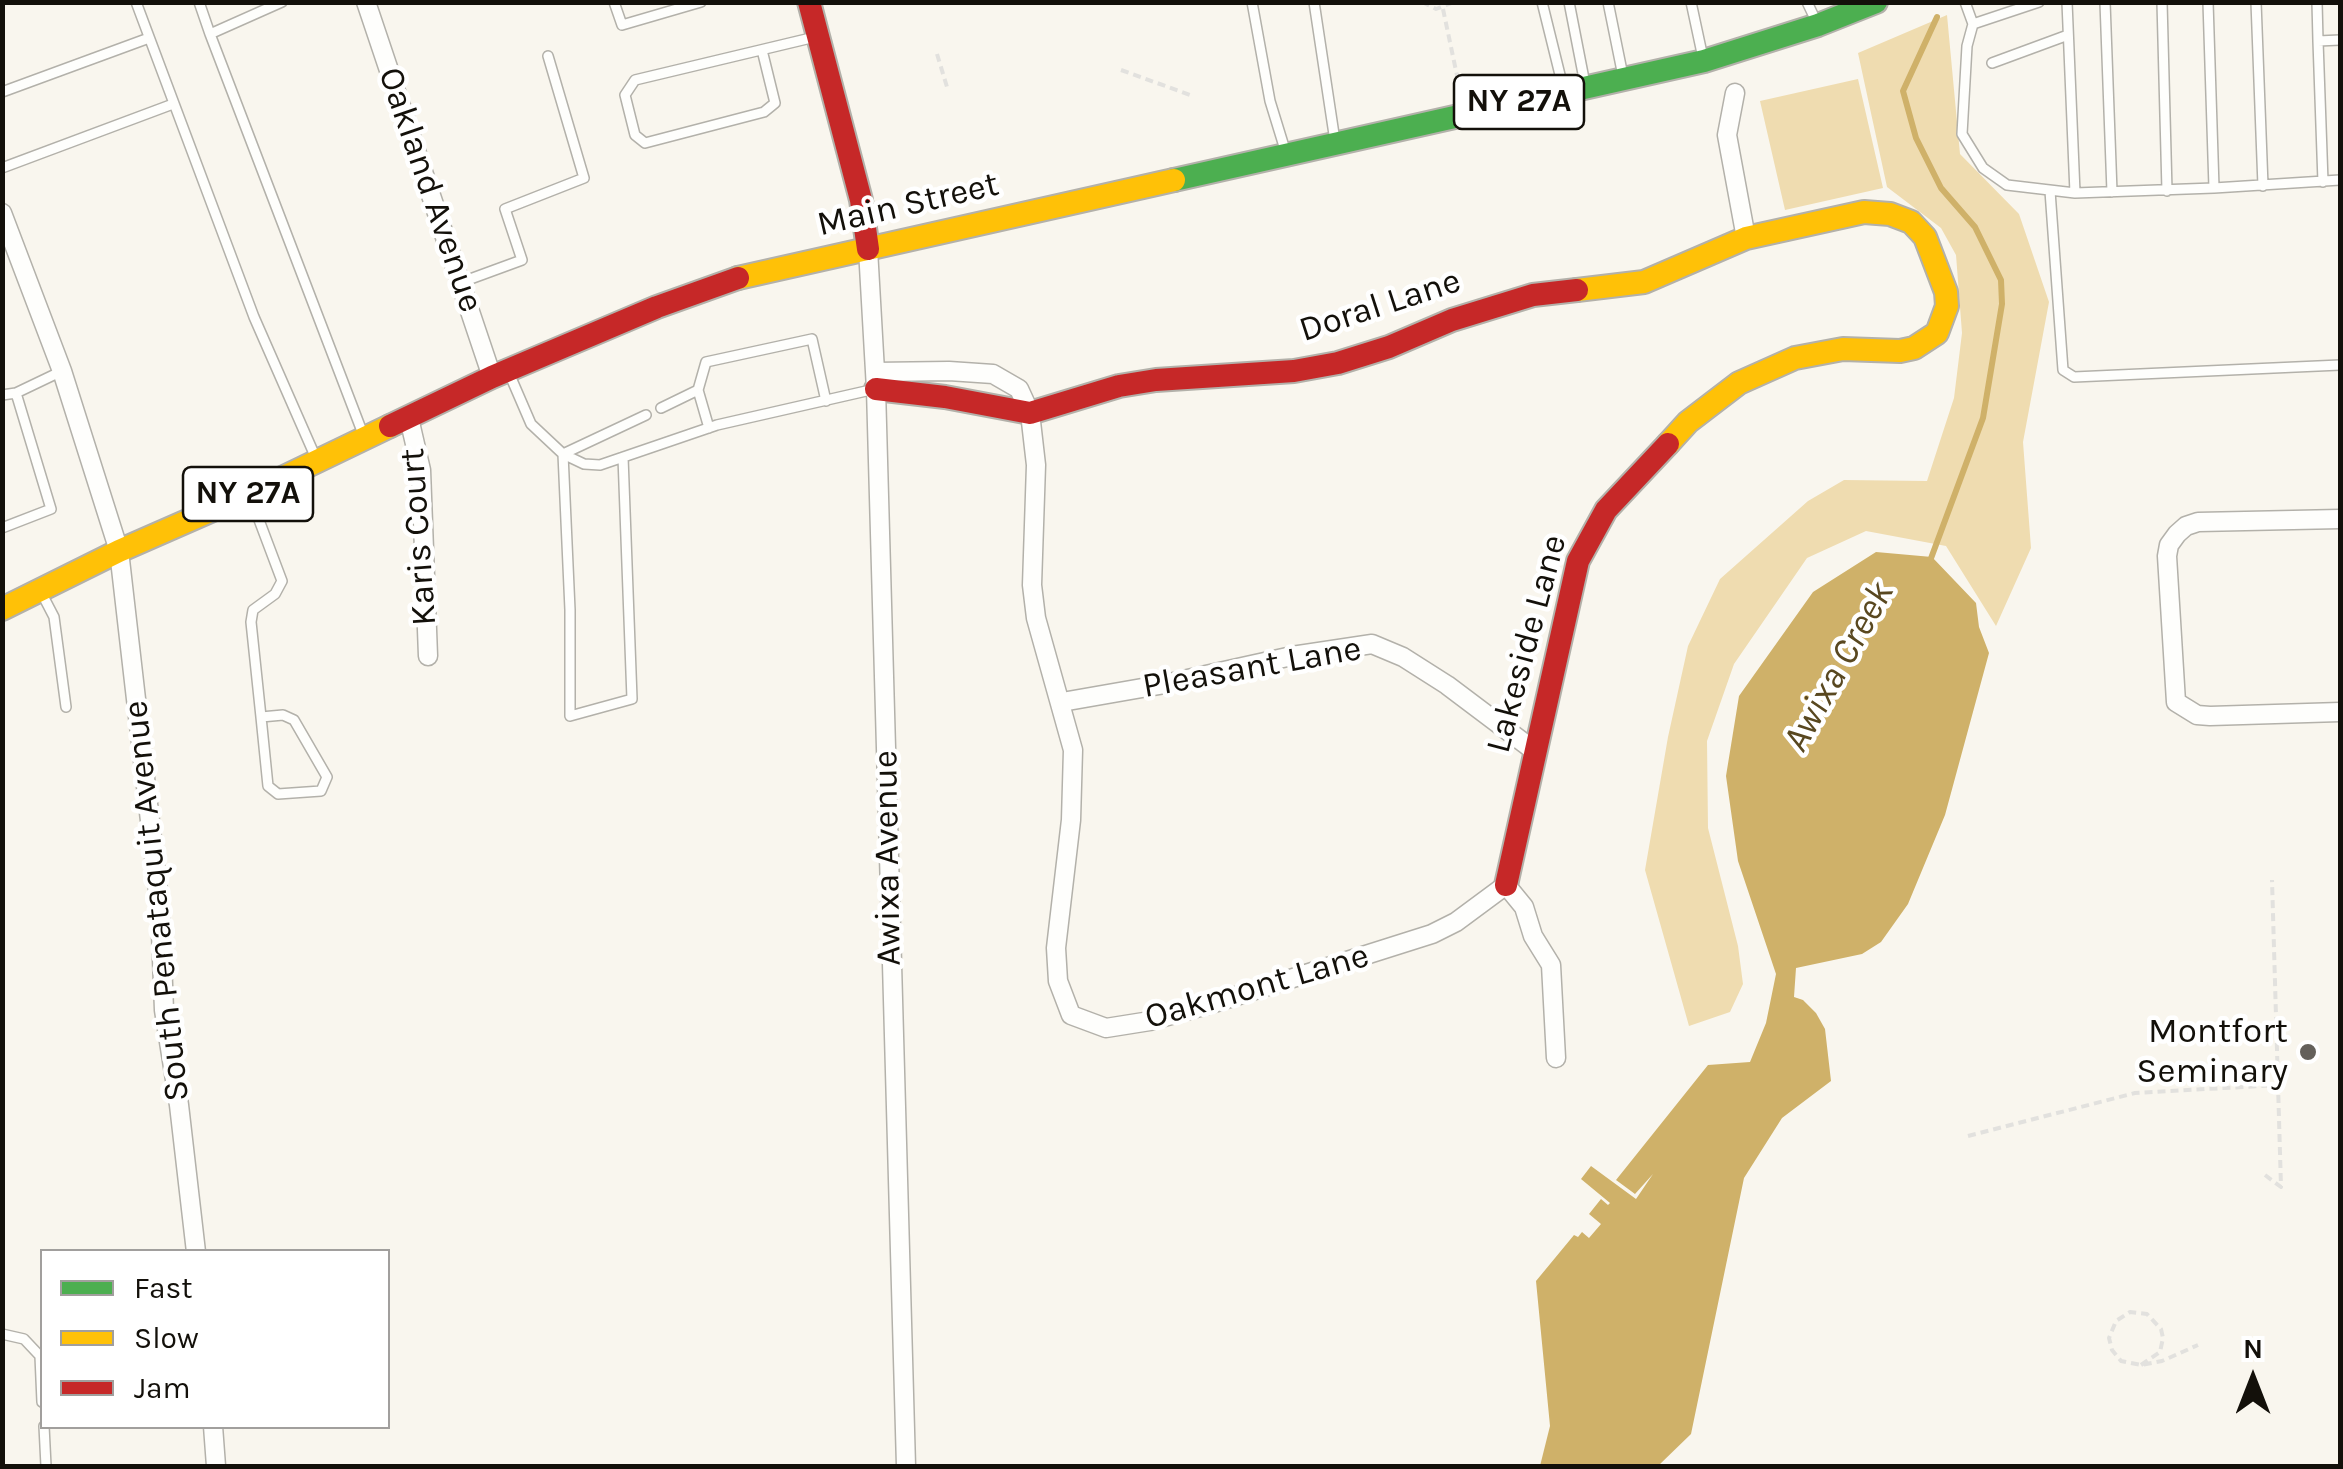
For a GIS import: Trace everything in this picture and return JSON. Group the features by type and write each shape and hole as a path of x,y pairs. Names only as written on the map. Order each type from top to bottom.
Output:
{"street":[{"name":"Oakland Avenue","path":"366,2 462,282 500,374"},
{"path":"809,2 861,200 868,249"},
{"name":"Main Street","path":"2,609 119,550 249,494 500,374 656,307 739,278 1704,61 1876,2"},
{"path":"1734,93 1727,135 1746,238"},
{"name":"Lakeside Lane","path":"1506,884 1532,748 1568,594 1589,536 1616,499 1688,422 1714,400 1764,370 1795,358 1843,349 1914,348 1937,333 1944,321 1948,306 1936,262 1925,237 1911,222 1890,214 1864,212 1746,238"},
{"name":"South Penataquit Avenue","path":"2,213 62,371 119,550 160,908 164,1010 180,1105 196,1249"},
{"name":"Doral Lane","path":"876,380 1030,413 1138,383 1252,376 1338,363 1390,347 1452,320 1533,295 1644,282 1746,238"},
{"name":"Awixa Avenue","path":"868,249 876,380 906,1262 906,1466"},
{"name":"Oakmont Lane","path":"1030,413 1036,464 1032,584 1036,618 1073,750 1056,948 1058,981 1071,1015 1106,1028 1150,1021 1432,934 1456,922 1506,884"},
{"name":"Karis Court","path":"409,418 421,470 428,656"},
{"path":"2340,518 2198,522 2177,534 2167,556 2176,702 2186,711 2210,716 2340,712"},
{"name":"Pleasant Lane","path":"1062,702 1372,644 1403,657 1448,685 1532,748"},
{"path":"1506,884 1524,907 1533,936 1551,965 1556,1058"},
{"path":"213,1429 216,1466"}],"lane":[{"path":"136,2 254,317 317,461"},
{"path":"199,2 365,438"},
{"path":"210,34 282,2"},
{"path":"614,2 622,25 701,2"},
{"path":"1252,2 1270,101 1287,156"},
{"path":"1314,2 1335,144"},
{"path":"1542,2 1575,89"},
{"path":"1569,2 1575,89"},
{"path":"1608,2 1623,78"},
{"path":"1691,2 1704,61"},
{"path":"1807,2 1818,25"},
{"path":"1965,2 1972,24 1962,134 1983,168 2007,186 2112,192 2340,180"},
{"path":"1972,24 2039,2"},
{"path":"2067,2 2075,192"},
{"path":"2105,2 2112,192"},
{"path":"2162,2 2167,190"},
{"path":"2208,2 2214,188"},
{"path":"2256,2 2263,186"},
{"path":"2317,2 2323,182"},
{"path":"762,50 775,103 764,112 645,142 634,135 625,96 634,80 818,36"},
{"path":"1992,63 2068,36"},
{"path":"2,92 149,38"},
{"path":"2318,40 2340,40"},
{"path":"462,282 522,260 504,209 584,178 548,56"},
{"path":"2,168 173,104"},
{"path":"2050,190 2062,370 2074,377 2340,365"},
{"path":"709,428 698,390 706,362 812,339 826,400"},
{"path":"2,395 16,393 62,371"},
{"path":"500,374 531,424 563,454 584,464 600,465 709,428 826,400 876,380"},
{"path":"661,408 698,390"},
{"path":"2,528 50,509 16,393"},
{"path":"563,454 646,415"},
{"path":"563,454 570,716 632,699 623,458"},
{"path":"249,494 282,581 275,594 253,610 251,622 268,786 278,794 321,791 327,777 294,720 284,715 261,717"},
{"path":"40,590 54,617 66,707"},
{"path":"2,1334 24,1339 40,1356"},
{"path":"44,1429 46,1466"}],"path":[{"path":"1422,2 1443,9 1454,2"},
{"path":"1443,9 1459,85"},
{"path":"938,54 947,87"},
{"path":"1121,70 1192,96"},
{"path":"2265,1175 2281,1187 2272,880"},
{"path":"1968,1136 2135,1093 2278,1085"},
{"path":"2141,1365 2160,1352 2163,1338 2155,1319 2130,1312 2111,1329 2112,1350 2122,1361 2141,1365 2162,1362 2198,1346"}],"shaded area":[{"path":"1947,15 1960,154 2019,214 2049,302 2023,442 2031,548 1996,626 1946,546 1866,531 1807,558 1734,664 1707,741 1708,828 1738,946 1743,984 1730,1012 1689,1026 1645,870 1688,646 1720,579 1808,501 1844,480 1927,481 1954,398 1962,333 1956,255 1941,228 1887,187 1858,53"},
{"path":"1858,79 1883,188 1785,210 1760,101"}],"water":[{"path":"1876,552 1932,557 1976,603 1979,627 1989,653 1945,815 1908,904 1881,942 1862,954 1796,968 1794,997 1816,1013 1825,1029 1831,1081 1782,1118 1744,1178 1691,1434 1658,1466 1540,1466 1550,1426 1536,1281 1574,1235 1578,1237 1582,1232 1589,1238 1601,1224 1589,1214 1601,1199 1610,1203 1581,1179 1591,1166 1636,1199 1653,1174 1635,1194 1616,1180 1708,1065 1750,1062 1766,1023 1776,974 1738,861 1726,776 1739,696 1813,592"}],"waterway":[{"name":"Awixa Creek","path":"1930,561 1983,418 2002,304 2001,280 1975,227 1941,188 1916,138 1903,91 1937,17"}],"traffic: fast":[{"path":"1174,180 1704,61 1876,2"}],"traffic: slow":[{"path":"738,278 1174,180"},
{"path":"1577,290 1644,282 1746,238 1864,212 1890,214 1911,222 1925,237 1946,292 1947,306 1937,333 1914,348 1900,351 1843,349 1795,358 1739,383 1688,422 1668,444"},
{"path":"2,609 390,426"}],"traffic: jam":[{"path":"809,2 861,200 868,249"},
{"path":"390,426 492,377 657,307 738,278"},
{"path":"876,389 1030,413 1119,386 1294,371 1338,363 1389,347 1452,320 1533,295 1577,290"},
{"path":"1506,885 1578,561 1606,510 1668,444"}],"place":[{"name":"Montfort Seminary","path":"2308,1052"}]}
